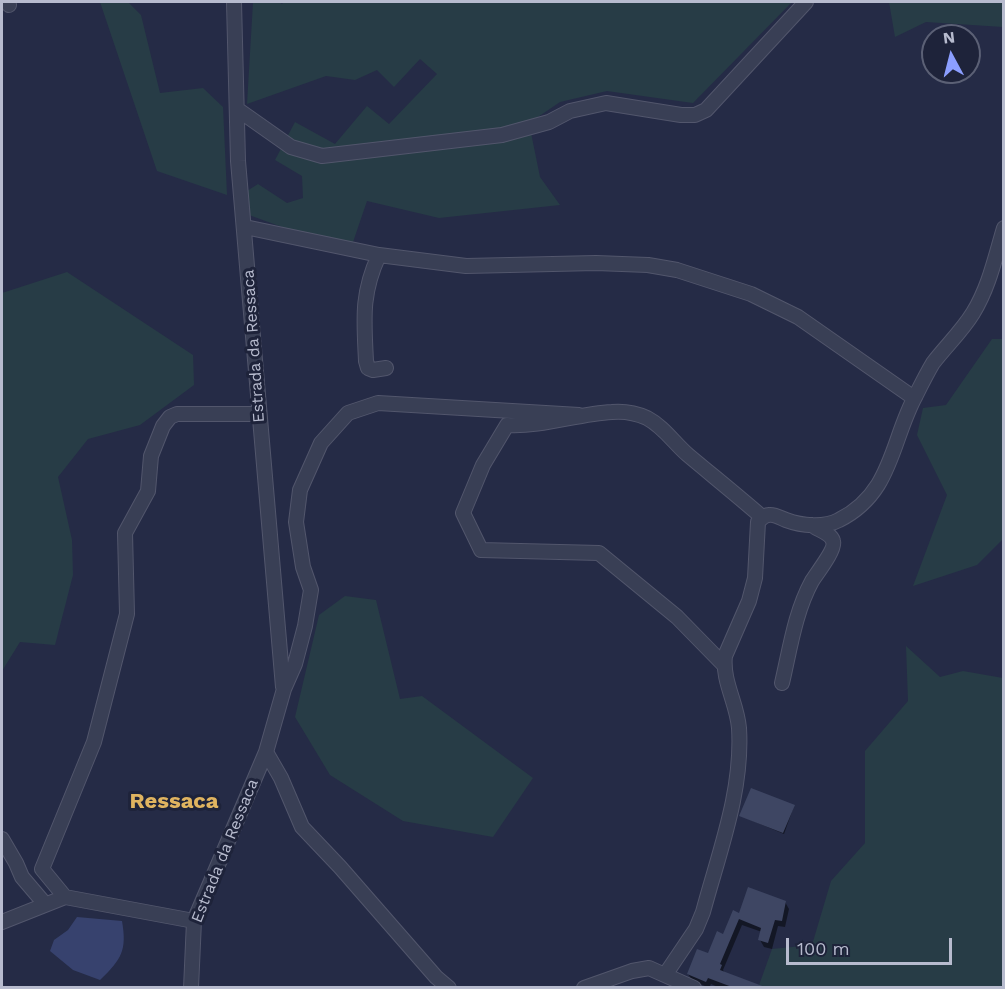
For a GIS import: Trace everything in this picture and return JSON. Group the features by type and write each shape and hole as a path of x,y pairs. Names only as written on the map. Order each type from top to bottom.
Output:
{"street":[{"name":"Estrada da Ressaca","path":"191,987 194,921 266,752 284,689 238,161 234,2"},
{"path":"237,109 291,147 322,156 502,135 549,122 570,111 606,103 681,115 695,115 706,110 806,2"},
{"path":"245,227 380,255 466,266 596,263 648,265 677,270 751,294 798,317 914,398"},
{"path":"812,525 839,521 862,505 878,485 890,465 914,398 933,364 972,314 989,281 1004,228"},
{"path":"380,255 370,273 366,288 365,344 368,368 373,370 386,368"},
{"path":"284,689 295,664 311,590 303,567 296,522 300,490 321,443 348,413 378,403 579,415 628,412 646,418 662,428 687,454 713,473 762,517"},
{"path":"65,897 42,869 94,742 127,614 124,533 148,491 151,456 163,426 170,417 177,414 259,414"},
{"path":"579,415 519,426 507,425 483,465 464,513 481,550 599,553 677,617 724,665"},
{"path":"665,975 696,929 703,912 737,789 739,728 735,704 725,676 725,656 749,601 755,578 758,522 769,514 812,525 829,534 834,542 833,550 822,564 804,596 782,683"},
{"path":"266,752 281,778 302,827 436,977 448,987"},
{"path":"2,839 22,877 45,904"},
{"path":"2,922 65,897 194,921"},
{"path":"584,987 632,971 649,968 694,987"}],"shaded area":[{"path":"100,2 128,2 141,15 160,93 203,88 223,107 227,195 157,171"},
{"path":"253,2 282,4 284,2 792,2 693,103 607,91 560,102 529,123 540,177 560,205 439,218 367,201 352,245 293,231 249,215 247,191 258,184 287,203 303,198 302,176 275,160 295,122 335,144 367,106 389,124 437,74 420,59 394,87 377,70 355,80 326,76 247,104"},
{"path":"889,2 1003,2 1003,27 926,22 895,37"},
{"path":"67,272 193,355 194,385 140,425 88,439 58,477 72,540 73,575 55,645 20,642 2,671 2,293"},
{"path":"992,339 1003,339 1003,539 977,565 913,586 947,495 917,435 923,408 946,405"},
{"path":"345,596 376,600 400,699 422,696 533,778 493,837 403,821 330,775 295,717 319,615"},
{"path":"906,646 940,677 963,671 1003,678 1003,987 758,988 772,949 812,945 831,881 865,843 865,751 908,701"}],"water":[{"path":"77,917 122,921 124,940 121,954 100,980 73,970 50,951 54,940 68,930"}],"building":[{"path":"751,788 795,805 783,833 739,816"},
{"path":"748,887 786,901 782,921 775,920 768,943 758,940 761,928 739,919 720,964 722,965 720,970 765,987 732,987 708,978 706,982 687,974 697,949 708,953 717,931 723,934 733,910 739,913"}],"district":[{"name":"Ressaca","path":"174,802"}]}
